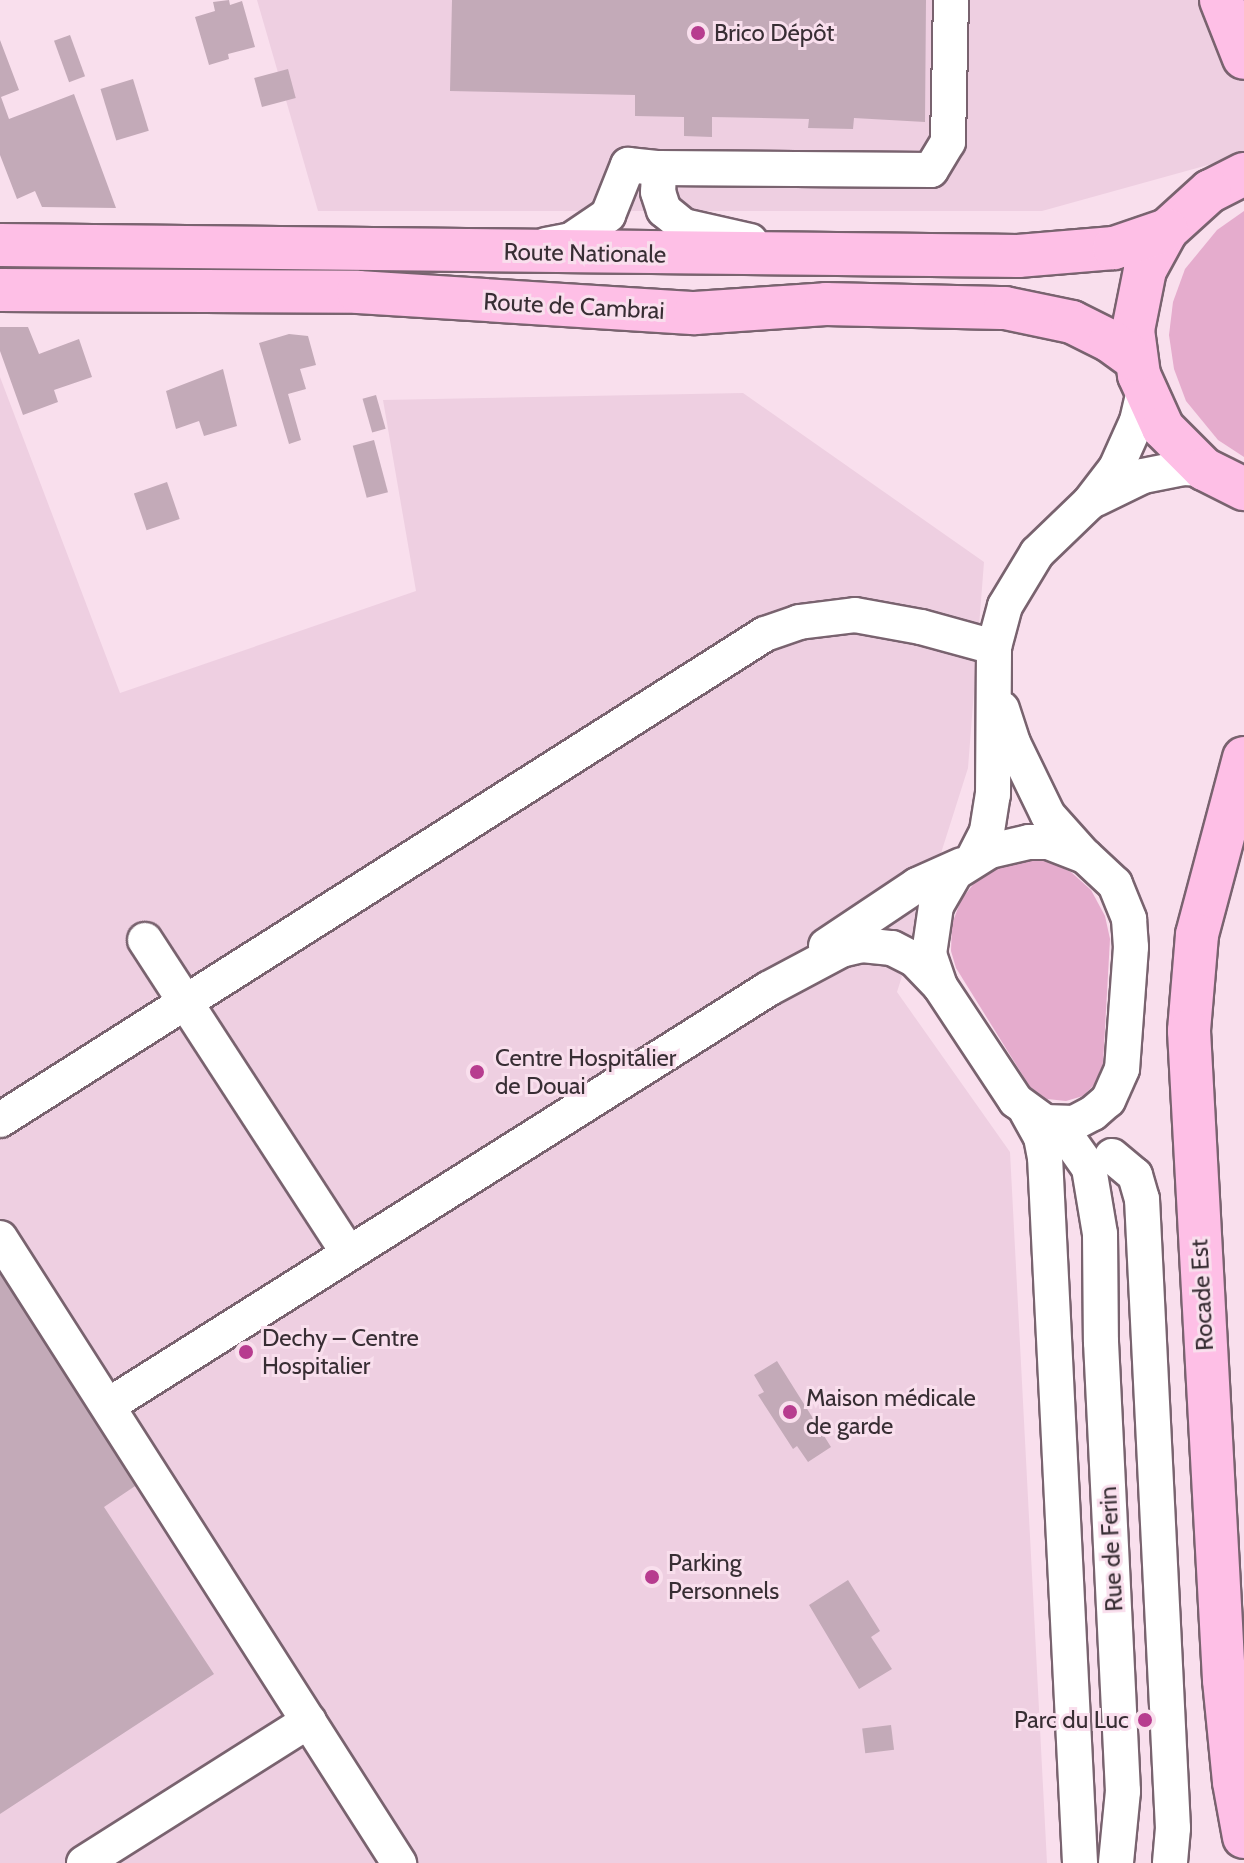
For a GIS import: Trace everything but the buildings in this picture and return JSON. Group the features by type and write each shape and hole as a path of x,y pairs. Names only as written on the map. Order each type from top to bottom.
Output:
{"main road":[{"path":"1221,0 1244,58"},
{"path":"1229,487 1172,440 1140,375 1134,315 1140,285 1151,257 1167,230 1187,209 1234,179 1244,144"},
{"name":"Route Nationale","path":"0,245 845,255 1075,253 1129,244 1167,230"},
{"path":"111,290 112,246"},
{"path":"300,249 302,291"},
{"name":"Route de Cambrai","path":"0,290 302,291 695,313 826,304 1005,308 1072,322 1103,336 1140,375"},
{"name":"Rocade Est","path":"1244,758 1197,935 1189,1031 1224,1680 1231,1760 1244,1837"}],"street":[{"path":"508,252 571,240 608,215 628,165 659,168 931,170 948,142 951,0"},
{"path":"659,168 658,192 664,210 684,226 724,237 845,255"},
{"path":"940,986 929,954 930,930 946,885 969,861 987,831 993,795 993,664 1005,606 1025,569 1052,537 1089,503 1125,451 1137,421 1140,375"},
{"path":"1089,503 1143,476 1183,468 1229,487"},
{"path":"0,1120 765,634 799,622 855,615 921,627 993,664 1031,783 1048,815 1115,884 1126,908 1131,932 1125,1055 1114,1090 1100,1108 1086,1118 1043,1118 1008,1090 940,986 914,959 901,952 862,945 841,950 768,989"},
{"path":"109,1405 768,989 917,885 1005,846 1048,842 1085,856"},
{"path":"145,940 348,1253"},
{"name":"Rue de Ferin","path":"1100,1234 1108,1201 1114,1090"},
{"path":"1043,1118 1041,1137 1045,1157 1080,1863"},
{"name":"Rue de Ferin","path":"1043,1118 1089,1168 1100,1234 1101,1342 1123,1791 1116,1863"},
{"path":"1112,1156 1135,1175 1142,1199 1173,1828 1170,1863"},
{"path":"0,1238 399,1863"},
{"path":"84,1863 309,1721"}],"shaded area":[{"path":"257,0 1244,0 1244,155 1042,211 318,211"},
{"path":"1244,211 1244,457 1218,440 1186,401 1174,369 1169,335 1173,302 1185,269 1217,230"},
{"name":"Centre Hospitalier de Douai","path":"0,377 120,693 416,591 383,400 743,393 984,562 968,768 897,992 1010,1152 1047,1863 0,1863"},
{"path":"1048,861 1071,872 1091,890 1105,916 1110,939 1103,1064 1094,1085 1083,1096 1066,1101 1047,1099 1030,1087 956,968 951,951 952,924 961,900 975,882 997,866"}],"place":[{"name":"Brico Dépôt","path":"698,33"},
{"name":"Centre Hospitalier de Douai","path":"477,1072"},
{"name":"Dechy – Centre Hospitalier","path":"246,1352"},
{"name":"Maison médicale de garde","path":"790,1412"},
{"name":"Parking Personnels","path":"652,1577"},
{"name":"Parc du Luc","path":"1145,1720"}]}
